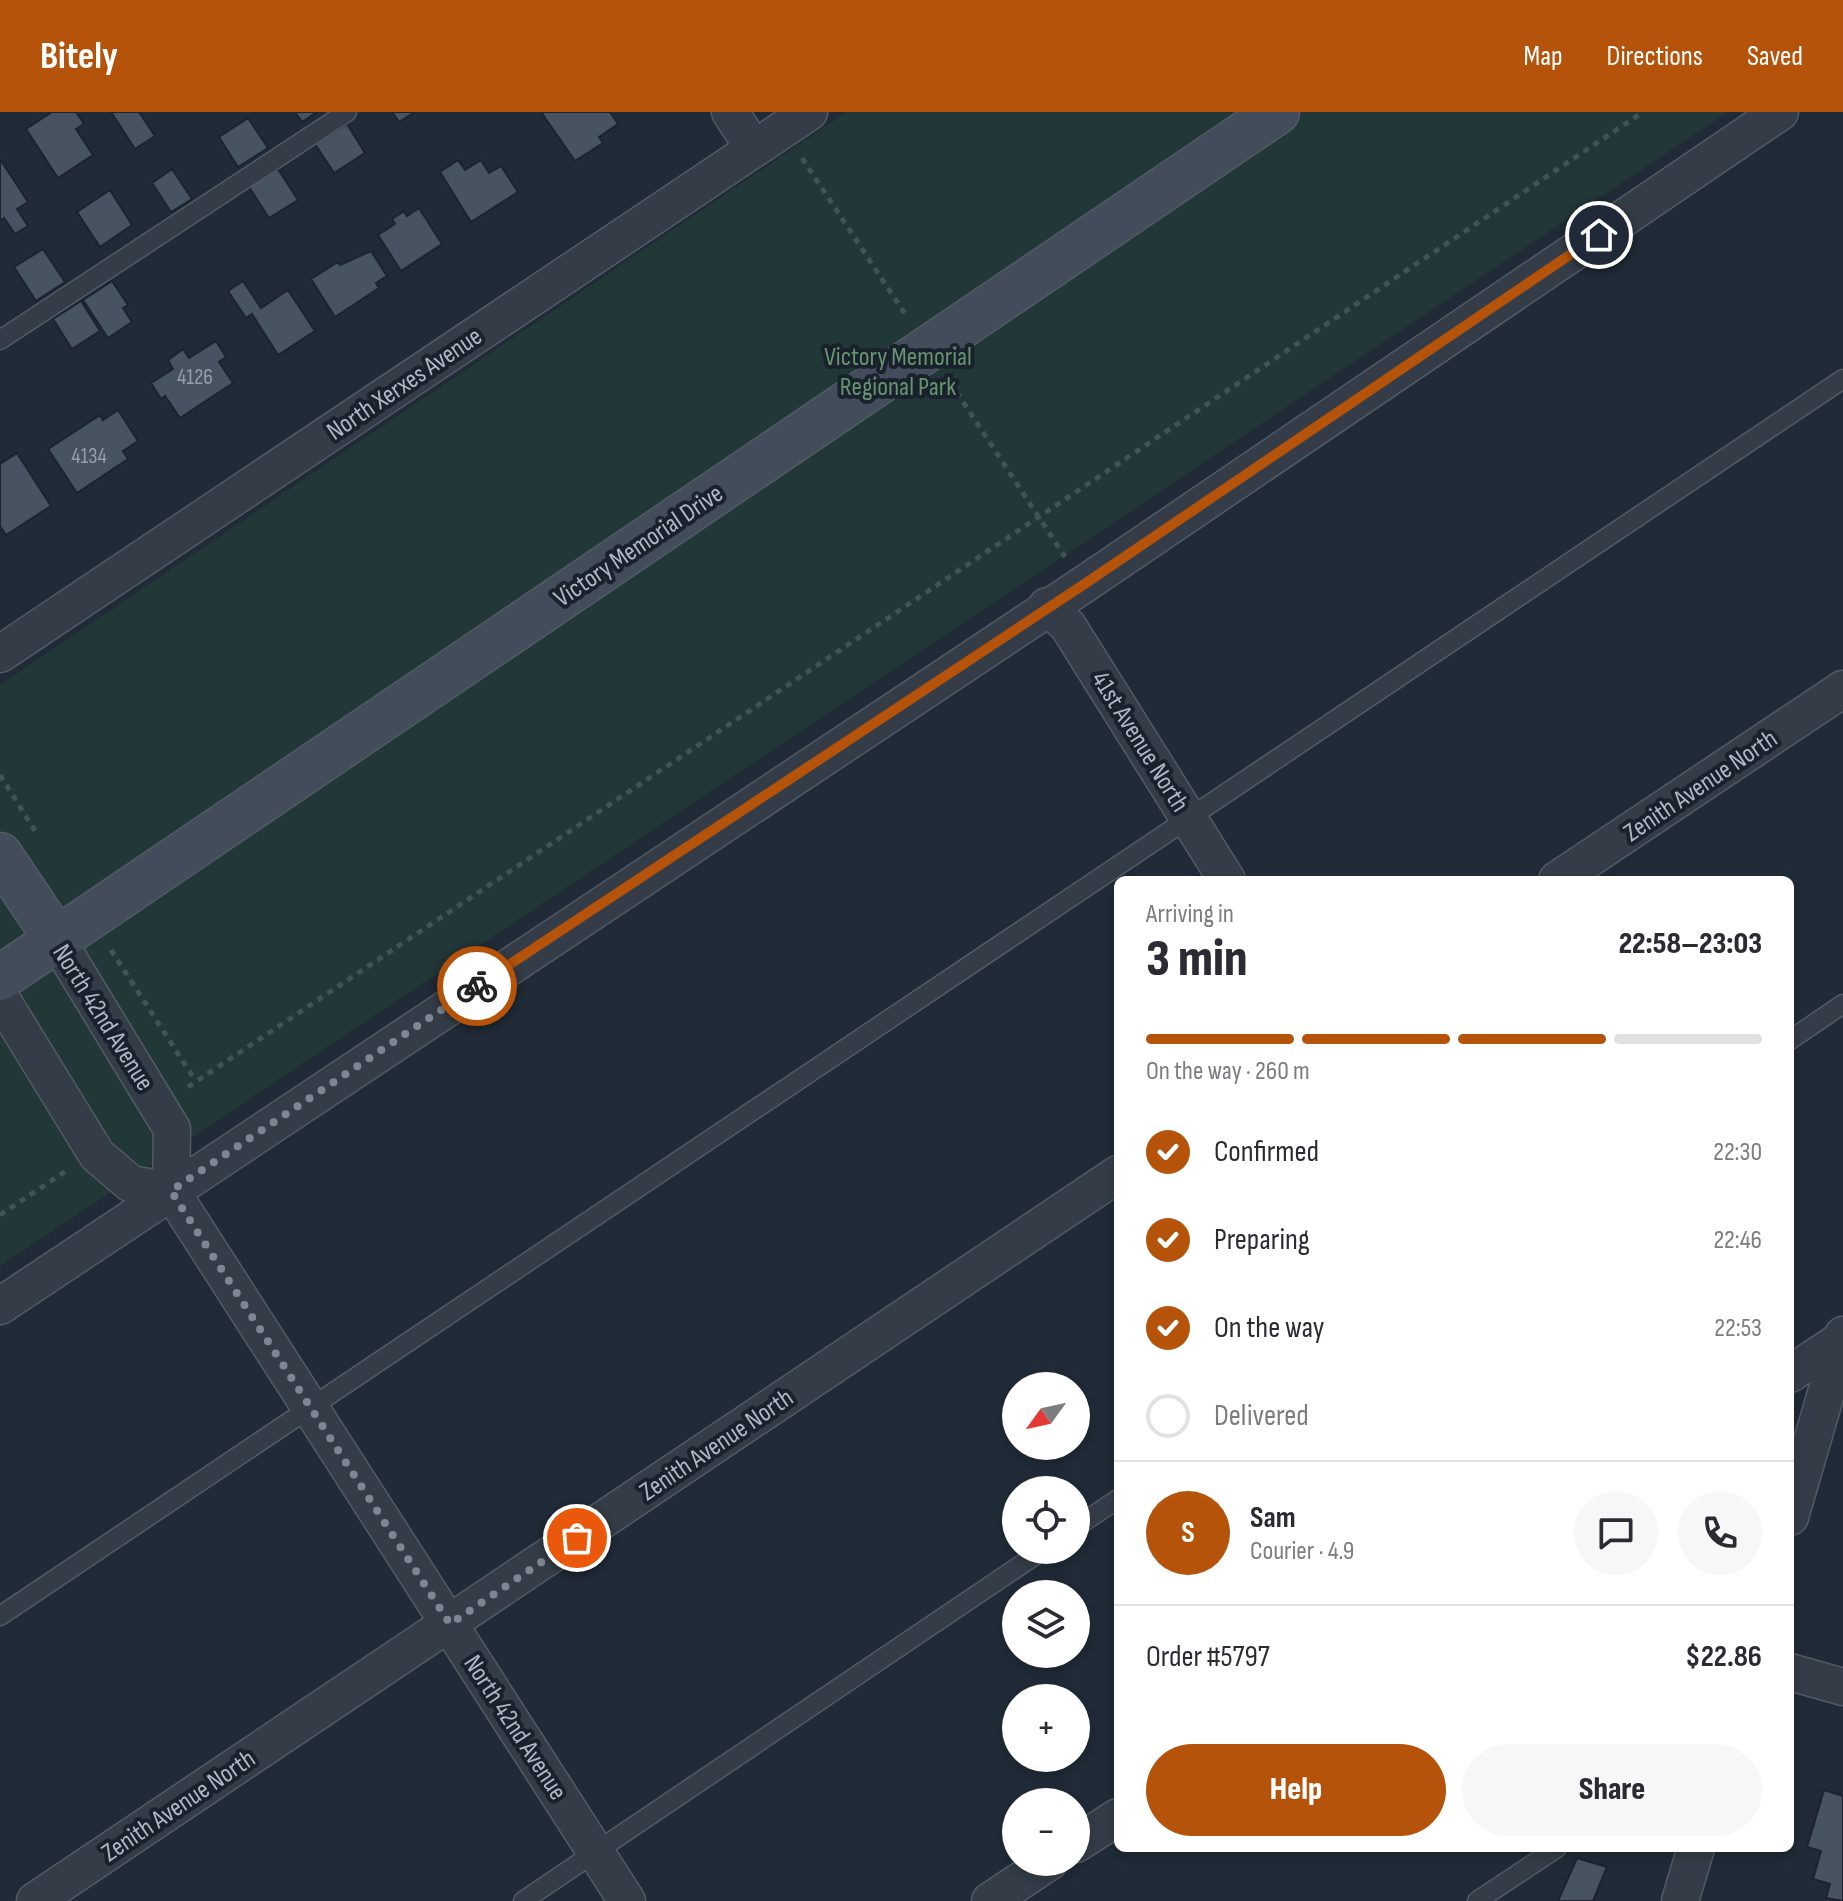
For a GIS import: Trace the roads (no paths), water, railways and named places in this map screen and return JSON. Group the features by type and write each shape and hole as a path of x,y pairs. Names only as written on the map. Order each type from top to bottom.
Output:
{"street":[{"path":"730,112 754,149"},
{"name":"North Xerxes Avenue","path":"0,654 809,112"},
{"name":"Victory Memorial Drive","path":"0,978 1277,112"},
{"path":"0,1306 1780,112"},
{"name":"41st Avenue North","path":"1047,606 1068,626 1225,876"},
{"name":"Zenith Avenue North","path":"1563,876 1843,689"},
{"name":"North 42nd Avenue","path":"0,855 57,940 172,1129 171,1191 627,1901"},
{"path":"0,997 97,1155 131,1184 171,1191"},
{"name":"Zenith Avenue North","path":"35,1901 1114,1177"},
{"path":"1794,1371 1842,1338"},
{"path":"1794,1503 1842,1338"},
{"path":"1794,1673 1843,1687"},
{"path":"1090,1835 1114,1820"},
{"path":"1680,1901 1695,1852"},
{"path":"990,1901 1028,1876"}],"lane":[{"path":"0,340 347,112"},
{"path":"0,1616 1843,379"},
{"path":"1794,1037 1843,1004"},
{"path":"1090,1518 1114,1502"},
{"path":"523,1901 1022,1564"},
{"path":"1477,1901 1551,1852"}],"park label":[{"name":"Victory Memorial Regional Park","path":"898,371"}]}
